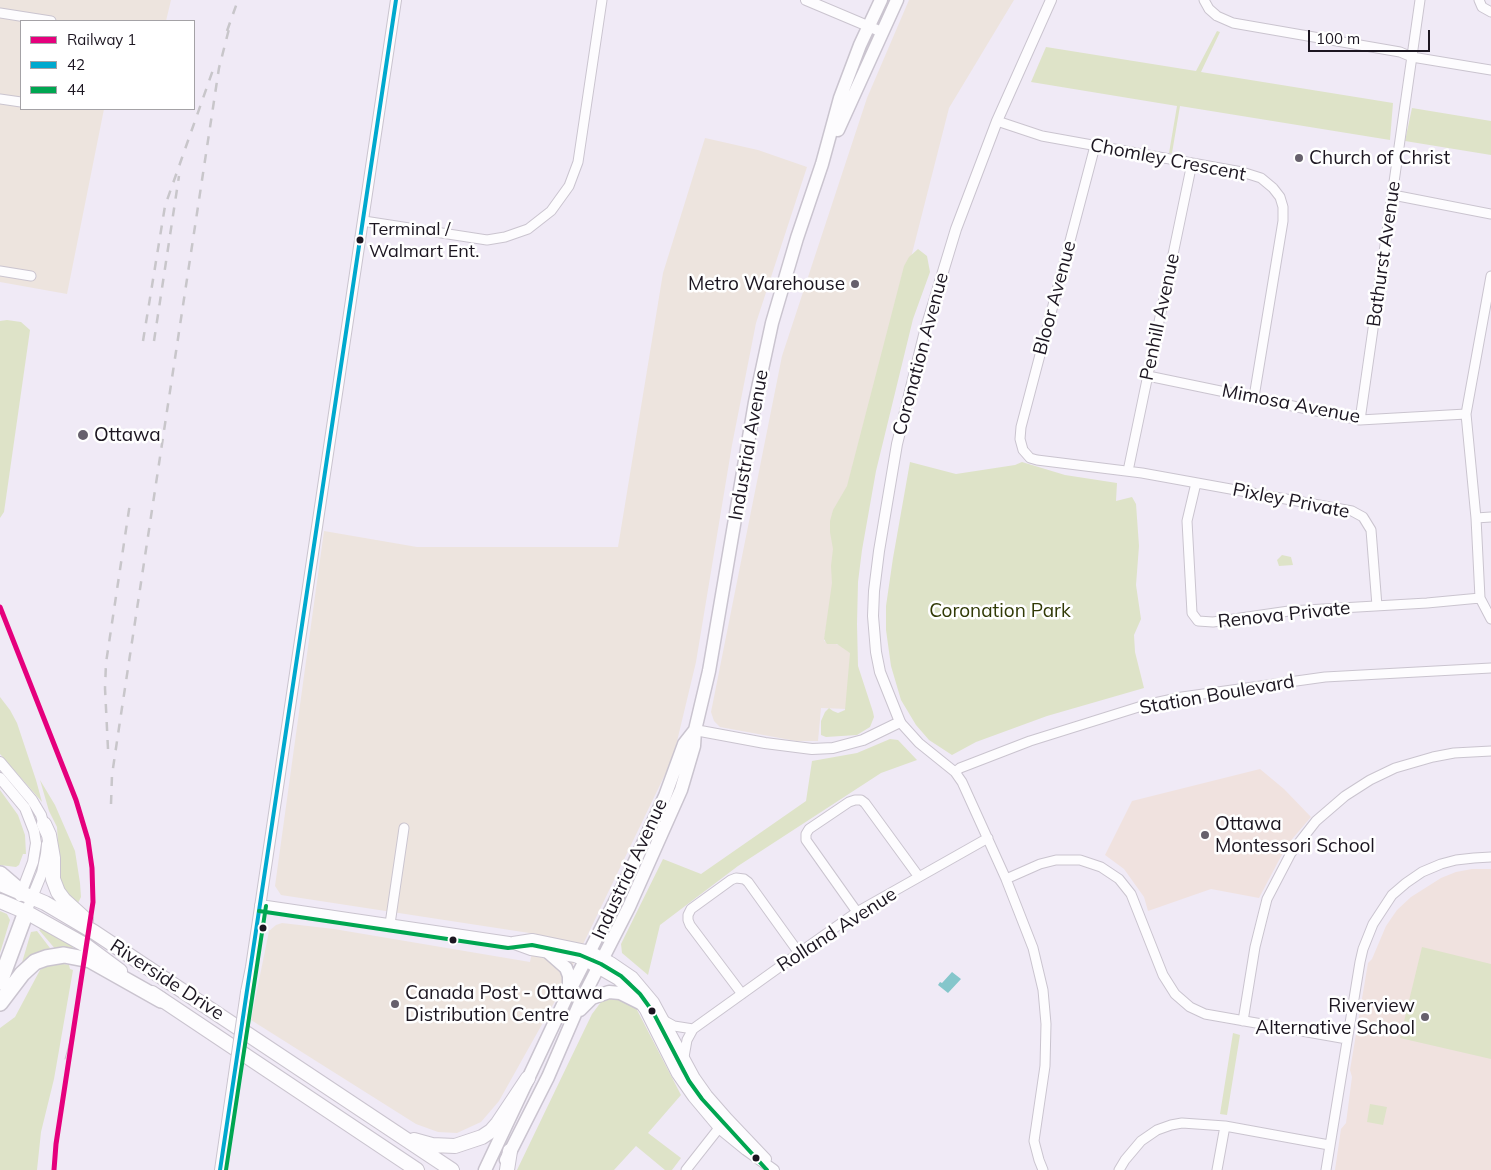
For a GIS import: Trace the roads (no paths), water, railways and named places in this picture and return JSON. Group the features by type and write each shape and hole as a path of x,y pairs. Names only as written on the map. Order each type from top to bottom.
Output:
{"highway":[{"path":"0,874 27,894"},
{"path":"0,982 21,910"},
{"path":"0,1003 22,974 35,962 64,955 90,960 161,1000"}],"main road":[{"name":"Industrial Avenue","path":"501,1170 548,1078 568,1029 629,907 681,790 694,746 695,730 713,650 755,402 772,323 797,238 822,164 840,98 881,0"},
{"name":"Industrial Avenue","path":"822,164 897,0"},
{"name":"Industrial Avenue","path":"485,1170 568,994 634,864 664,796 684,744 695,730"},
{"path":"44,824 49,835 54,879 59,893 119,948"},
{"name":"Riverside Drive","path":"0,884 27,894 71,918 119,948 452,1170"},
{"name":"Riverside Drive","path":"0,901 21,910 85,945 161,1000 417,1170"},
{"path":"549,953 566,968 569,976 568,994"},
{"path":"568,1029 581,1008 598,995 609,992 620,993 640,1003"},
{"path":"398,1133 420,1142 436,1145 455,1146 473,1141 491,1131 498,1123 528,1078"},
{"path":"507,1170 510,1151"}],"street":[{"path":"220,1170 396,0"},
{"path":"364,221 488,240 505,237 528,229 551,211 569,186 576,170 602,0"},
{"path":"806,0 882,32"},
{"name":"Coronation Avenue","path":"900,722 882,677 875,640 874,590 882,526 897,444 925,331 956,230 997,121 1051,0"},
{"path":"1204,0 1209,9 1218,16 1233,23 1491,70"},
{"name":"Bathurst Avenue","path":"1360,420 1420,0"},
{"path":"1479,0 1482,7 1491,12"},
{"path":"0,12 45,20"},
{"path":"0,99 20,102"},
{"name":"Chomley Crescent","path":"997,121 1042,136 1242,172 1261,178 1273,188 1280,197 1283,207 1283,221 1254,397"},
{"name":"Bloor Avenue","path":"1022,450 1020,439 1022,427 1095,146"},
{"name":"Penhill Avenue","path":"1128,471 1192,163"},
{"path":"1393,195 1491,214"},
{"path":"0,271 30,276"},
{"path":"1491,276 1466,414 1476,518 1480,598 1491,618"},
{"name":"Mimosa Avenue","path":"1148,376 1360,420 1466,414"},
{"name":"Pixley Private","path":"1022,450 1030,458 1037,460 1128,471 1352,512 1363,517 1371,530 1377,606"},
{"name":"Renova Private","path":"1196,483 1187,521 1192,613 1198,621 1213,622 1289,611 1427,604 1480,598"},
{"path":"1476,518 1491,517"},
{"name":"Station Boulevard","path":"955,772 960,768 1039,738 1145,705 1182,697 1325,677 1491,668"},
{"path":"695,730 765,743 812,749 833,748 864,740 900,722 919,743 955,772 962,782 1006,879 1033,948 1043,990 1046,1024 1044,1066 1034,1141 1043,1170"},
{"path":"1243,1021 1255,947 1267,898 1291,853 1316,821 1345,796 1370,780 1395,768 1454,753 1491,752"},
{"path":"0,762 32,800 44,824 46,854 42,873 27,894"},
{"path":"0,778 25,808 34,831 36,843 27,894 21,910"},
{"path":"857,912 806,840 806,834 809,829 849,802 861,800 865,803 920,876"},
{"path":"390,924 404,828"},
{"name":"Rolland Avenue","path":"693,1029 857,912 988,838"},
{"path":"1326,1170 1363,949 1373,924 1392,896 1422,872 1441,864 1491,857"},
{"path":"1006,879 1040,864 1067,859 1090,862 1111,872 1126,888 1135,902 1164,975 1175,994 1190,1007 1205,1014 1347,1039"},
{"path":"742,994 688,920 688,914 691,910 724,884 736,878 744,879 748,882 799,953"},
{"path":"260,905 509,942 531,950 549,953 575,957 588,956"},
{"path":"509,942 532,940 588,956 601,963 625,970 639,983 654,1002 695,1078 775,1170"},
{"path":"601,963 640,1003 677,1074 719,1128 775,1170"},
{"path":"665,1021 674,1026 693,1029 684,1048 684,1057"},
{"path":"1119,1170 1125,1160 1142,1141 1157,1130 1172,1124 1225,1126 1330,1145"},
{"path":"1217,1170 1225,1126"},
{"path":"686,1170 719,1128"}],"water":[{"path":"952,972 961,979 948,993 938,985"}],"tram line":[{"path":"65,1059 75,1023"}],"railway":[{"path":"227,31 238,0"},
{"path":"111,804 112,775 219,68 230,25"},
{"path":"143,341 165,206 214,67"},
{"path":"154,341 179,176"},
{"path":"108,749 105,688 106,663 130,503"}],"rail line":[{"name":"1","path":"0,607 76,800 88,840 92,868 93,902 56,1144 54,1170"}],"place":[{"name":"Church of Christ","path":"1299,158"},
{"name":"Terminal / Walmart Ent.","path":"360,240"},
{"name":"Metro Warehouse","path":"855,284"},
{"name":"Ottawa","path":"83,435"},
{"name":"Ottawa Montessori School","path":"1205,835"},
{"name":"Canada Post - Ottawa Distribution Centre","path":"395,1004"},
{"name":"Riverview Alternative School","path":"1425,1017"}],"park label":[{"name":"Coronation Park","path":"1000,611"}]}
